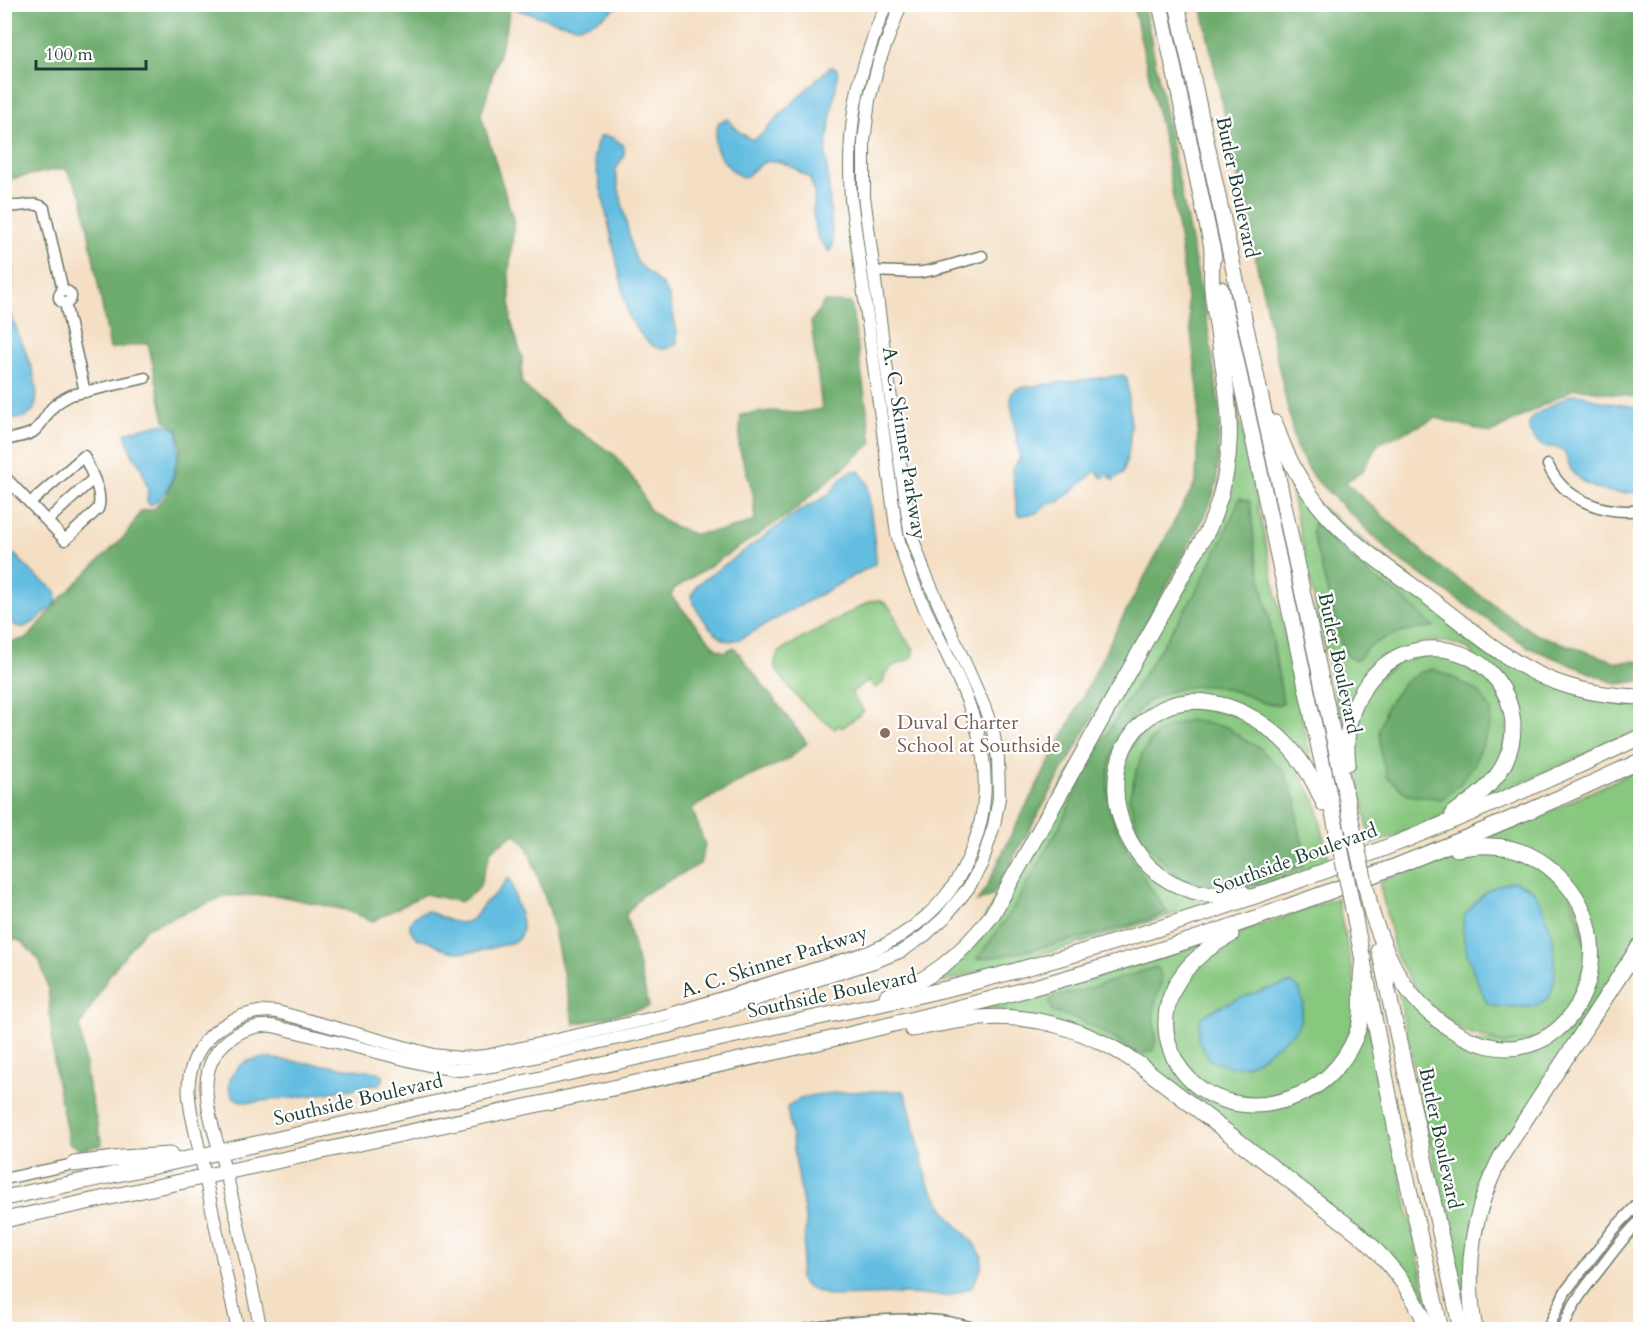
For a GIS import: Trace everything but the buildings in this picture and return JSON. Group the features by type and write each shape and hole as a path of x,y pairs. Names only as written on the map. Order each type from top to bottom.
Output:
{"highway":[{"name":"Butler Boulevard","path":"1160,4 1337,832 1396,1131 1441,1329"},
{"name":"Butler Boulevard","path":"1178,4 1461,1329"},
{"path":"830,1015 893,994 924,978 959,952 987,922 1006,892 1209,528 1224,487 1229,460 1230,433 1227,388 1212,289 1212,247"},
{"path":"1248,338 1289,459 1314,500 1349,537 1501,652 1528,668 1555,681 1583,690 1612,696 1641,697"},
{"path":"1347,796 1348,725 1358,698 1378,671 1390,661 1406,653 1431,648 1462,654 1483,665 1500,685 1510,708 1512,734 1505,761 1494,780 1478,796 1445,818 1397,844"},
{"path":"1296,881 1218,896 1182,888 1153,869 1139,855 1129,840 1116,802 1118,766 1134,732 1153,714 1175,704 1199,701 1238,710 1269,729 1295,753 1309,772 1337,832"},
{"name":"Southside Boulevard","path":"4,1198 912,998 1016,970 1168,925 1397,844 1514,795 1641,737"},
{"path":"4,1220 802,1046 981,1002 1083,974 1303,902 1514,819 1641,761"},
{"path":"1372,914 1393,964 1412,995 1437,1020 1464,1037 1497,1047 1528,1045 1554,1032 1575,1009 1585,990 1591,968 1591,937 1586,915 1576,897 1550,867 1518,850 1489,845 1458,849 1402,864"},
{"path":"1303,902 1215,943 1195,958 1177,982 1166,1007 1166,1032 1173,1056 1187,1077 1209,1094 1228,1101 1247,1104 1278,1102 1298,1096 1317,1086 1339,1064 1355,1036 1361,1013 1363,958"},
{"path":"1475,1329 1470,1266 1476,1222 1487,1186 1502,1155 1641,945"},
{"path":"802,1046 996,1017 1049,1023 1097,1039 1140,1065 1359,1234 1384,1257 1403,1281 1428,1329"},
{"path":"74,1164 140,1156 200,1155"}],"main road":[{"name":"A. C. Skinner Parkway","path":"238,1329 189,1100 192,1068 198,1054 215,1032 231,1021 244,1015 264,1011 285,1013 433,1055 460,1058 486,1056 671,1014 856,957 893,941 914,927 948,892 969,858 982,820 986,794 982,746 975,721 909,572 897,534 854,225 850,171 853,118 864,64 886,4"},
{"name":"A. C. Skinner Parkway","path":"261,1329 207,1098 207,1074 214,1057 223,1045 237,1034 249,1029 273,1026 432,1066 458,1070 478,1069 669,1027 866,966 902,951 944,918 969,887 982,863 997,812 999,772 996,744 986,712 924,571 912,538 864,196 864,135 869,100 875,75 901,4"},
{"path":"914,927 921,938"}],"street":[{"path":"7,205 34,204 44,208 85,392"},
{"path":"874,272 921,272 982,256"},
{"path":"4,440 32,432 62,399 145,378"},
{"path":"6,482 30,503 64,540 98,509 100,498 84,456 30,503"},
{"path":"1548,465 1561,484 1587,502 1609,510 1641,510"},
{"path":"47,521 93,479"},
{"path":"4,1179 74,1164"},
{"path":"1549,1329 1565,1292 1614,1229 1641,1202"},
{"path":"1563,1329 1568,1314 1578,1297 1629,1232 1641,1221"},
{"path":"804,1329 896,1320 940,1321 980,1329"}],"green space":[{"path":"5,4 510,5 507,26 481,115 514,222 509,274 511,321 522,357 522,384 571,426 615,455 637,484 649,509 669,524 693,534 726,530 755,521 753,493 739,447 741,415 770,411 798,413 822,409 811,322 824,302 851,303 872,443 790,514 674,589 671,596 717,649 725,652 734,647 807,743 787,760 744,779 692,808 705,845 700,864 642,895 626,915 649,1007 574,1024 550,912 527,846 515,834 491,850 479,888 461,902 425,894 373,921 346,910 275,895 226,896 146,928 110,974 80,1027 87,1081 102,1145 81,1150 69,1143 55,1073 48,988 40,961 22,942 5,935 5,643 28,638 62,597 126,535 141,511 154,509 166,496 181,447 178,429 165,420 148,343 110,349 82,196 65,168 5,180"},
{"path":"1133,5 1144,5 1208,327 1220,412 1217,482 1209,507 1175,572 992,896 977,902 1115,632 1196,481 1199,397 1180,243 1165,146"},
{"path":"1201,5 1640,5 1640,398 1575,388 1491,433 1436,418 1378,444 1362,472 1345,482 1435,563 1535,634 1617,662 1640,661 1640,681 1617,684 1528,647 1396,558 1313,477 1296,447"},
{"path":"1233,387 1313,769 1239,706 1156,709 1114,769 1142,865 1219,900 1065,948 912,991 967,948 1215,523","holes":["1240,498 1250,501 1255,553 1269,618 1283,704 1269,704 1215,687 1195,686 1172,690 1153,698 1137,711 1124,729 1112,754 1108,778 1109,802 1116,825 1138,869 1167,912 1095,935 1014,954 977,959 1010,914 1059,827 1093,757 1192,599"]},
{"path":"1285,463 1301,491 1532,674 1640,699 1640,729 1478,803 1516,722 1469,649 1448,642 1422,642 1353,696 1345,708 1342,728","holes":["1314,522 1372,577 1402,597 1433,627 1392,635 1369,647 1356,661 1346,654 1312,532"]},
{"path":"1240,498 1250,501 1255,553 1269,618 1283,704 1269,704 1236,692 1208,686 1172,690 1153,698 1137,711 1124,729 1112,754 1108,778 1109,802 1116,825 1138,869 1167,912 1095,935 1014,954 977,959 1010,914 1059,827 1093,757 1192,599"},
{"path":"1314,522 1372,577 1402,597 1434,627 1392,635 1369,647 1356,661 1346,654 1312,532"},
{"path":"877,600 888,605 904,637 914,649 912,650 914,655 891,667 883,683 875,688 869,680 851,693 864,711 842,728 839,725 835,729 808,708 791,690 775,666 776,659 783,649 869,602"},
{"path":"1432,653 1466,660 1495,684 1509,722 1499,764 1457,807 1428,823 1371,845 1351,745 1363,700 1380,677 1398,663","holes":["1405,681 1491,710 1386,708"]},
{"path":"1433,669 1479,692 1491,710 1490,727 1474,765 1460,784 1442,799 1408,795 1387,777 1381,755 1379,730 1386,708 1405,681 1421,672"},
{"path":"1188,705 1247,718 1288,752 1316,802 1329,861 1266,884 1233,891 1190,887 1145,859 1121,809 1122,762 1147,723","holes":["1227,727 1244,740 1260,748 1296,800 1298,827 1303,844 1181,879 1129,799 1141,758 1152,739 1159,732 1167,729"]},
{"path":"1188,720 1227,727 1244,740 1260,748 1280,768 1296,800 1298,827 1303,844 1303,865 1253,884 1218,888 1181,879 1140,838 1129,799 1141,756 1154,737 1164,729"},
{"path":"1640,769 1640,937 1489,1173 1467,1320 1397,988 1471,1042 1545,1040 1593,971 1571,883 1483,839"},
{"path":"1468,850 1524,855 1570,892 1588,957 1567,1014 1534,1039 1504,1043 1462,1031 1419,996 1396,956 1379,881 1441,857"},
{"path":"1337,898 1357,993 1357,1014 1343,1050 1316,1081 1276,1098 1229,1097 1191,1075 1171,1041 1176,988 1225,941 1250,929","holes":["1270,988 1303,1003 1301,1018 1296,1026 1258,1060 1200,1018 1214,1009"]},
{"path":"1206,943 1192,955 1163,1029 1207,1099 1306,1099 1366,1016 1431,1317 1365,1235 1075,1027 948,1018 1081,982","holes":["1086,989 1155,1002 1153,1014 1156,1039 1153,1051 1138,1054 1120,1040 1098,1028 1053,1012 1053,997"]},
{"path":"1156,967 1161,981 1154,1008 1155,1046 1153,1051 1138,1054 1102,1031 1053,1012 1049,1002 1053,997"}],"water":[{"path":"512,5 619,5 600,18 573,26 514,9"},
{"path":"830,67 836,68 838,74 826,153 833,246 829,252 817,236 813,212 815,196 810,178 790,166 769,161 762,163 745,178 734,172 724,161 717,151 715,141 719,122 728,119 739,131 754,140"},
{"path":"601,136 618,141 624,148 623,157 615,171 632,249 637,262 662,285 669,296 677,332 677,343 670,348 663,349 650,343 629,318 594,157 597,142"},
{"path":"4,232 13,275 9,309 30,365 37,396 34,408 27,416 19,418 5,417"},
{"path":"1123,375 1127,378 1131,425 1129,449 1123,474 1113,480 1108,474 1102,478 1096,471 1059,502 1049,503 1037,513 1018,516 1012,470 1020,458 1011,394 1018,388"},
{"path":"1576,394 1640,408 1640,491 1613,492 1585,483 1572,471 1560,448 1544,447 1533,437 1529,425 1533,416 1568,396"},
{"path":"159,424 177,429 177,460 170,483 164,493 158,501 150,505 147,502 148,489 141,467 133,456 125,434"},
{"path":"852,471 859,471 867,482 876,555 875,564 740,639 730,641 712,630 701,616 691,596 698,584 801,510 829,495 841,478"},
{"path":"9,553 15,555 36,576 55,590 57,595 53,606 34,622 24,627 15,626 7,617 4,557"},
{"path":"510,879 522,921 520,937 516,941 483,950 458,952 419,939 412,932 410,924 412,920 428,911 450,921 467,922 502,887 506,880"},
{"path":"1514,881 1532,889 1541,903 1553,938 1555,976 1550,997 1534,1007 1500,1007 1487,1003 1470,961 1464,938 1464,918 1468,911 1490,889"},
{"path":"1292,983 1300,990 1303,1003 1300,1022 1294,1032 1258,1060 1246,1065 1231,1067 1210,1060 1198,1040 1200,1018 1244,996"},
{"path":"267,1058 378,1072 383,1075 383,1081 379,1084 342,1091 258,1102 246,1102 233,1096 229,1086 236,1070 247,1062"},
{"path":"865,1091 904,1091 928,1184 951,1219 972,1241 982,1256 981,1269 971,1288 948,1296 905,1294 830,1296 808,1288 799,1279 806,1223 787,1108 802,1098"}],"place":[{"name":"Duval Charter School at Southside","path":"885,733"}]}
